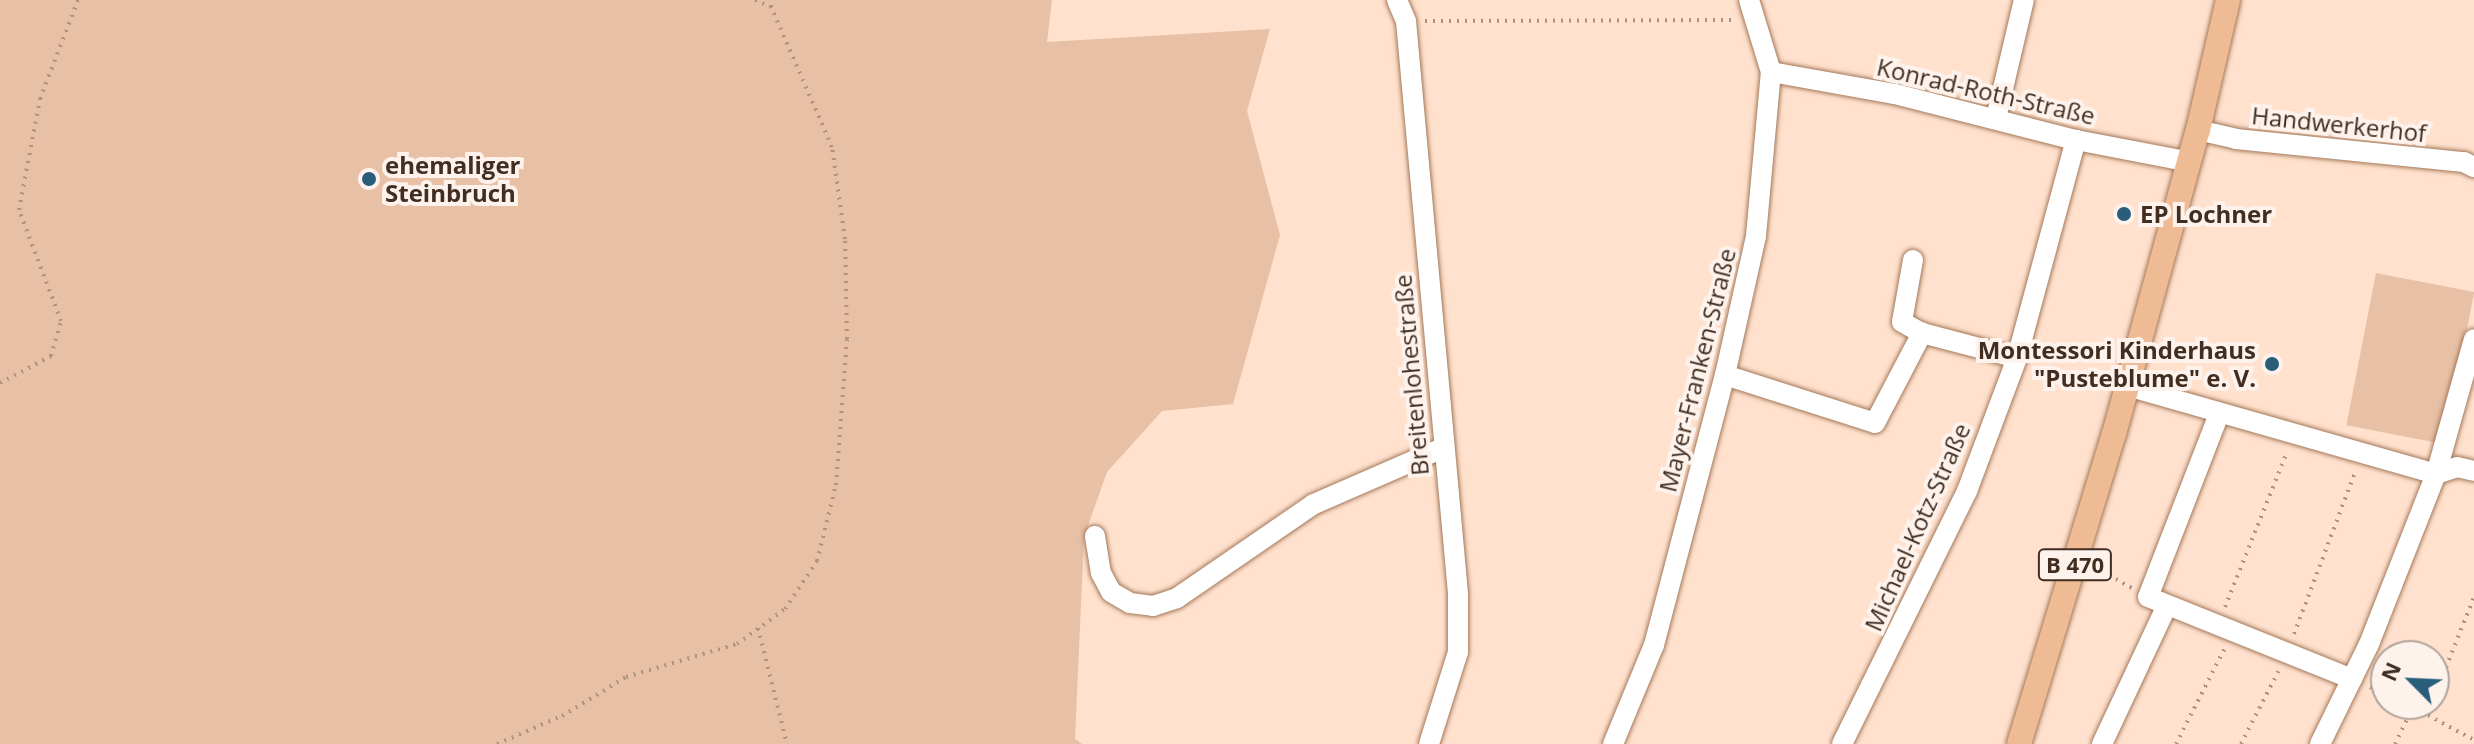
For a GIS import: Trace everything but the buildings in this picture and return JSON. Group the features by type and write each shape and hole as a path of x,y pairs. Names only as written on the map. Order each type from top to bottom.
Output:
{"main road":[{"name":"B 470","path":"2019,744 2077,557 2190,162 2228,0"}],"street":[{"name":"Breitenlohestraße","path":"1397,0 1406,21 1458,594 1458,652 1429,744"},
{"path":"1996,118 2024,0"},
{"name":"Mayer-Franken-Straße","path":"1613,744 1654,645 1725,375 1756,236 1771,72 1750,10"},
{"name":"Konrad-Roth-Straße","path":"1771,72 1895,94 2076,140 2190,162"},
{"name":"Handwerkerhof","path":"2198,130 2236,139 2464,162 2474,167"},
{"name":"Michael-Kotz-Straße","path":"1842,744 1967,491 2017,358 2076,140"},
{"path":"1913,260 1902,322 1922,333 2017,358"},
{"path":"1725,375 1875,423 1922,333"},
{"path":"2320,744 2352,679 2436,474 2474,339"},
{"path":"2127,386 2436,474 2457,467 2474,471"},
{"path":"2102,744 2158,601 2219,414"},
{"path":"1095,536 1101,573 1111,592 1130,603 1153,606 1177,598 1314,504 1443,448"},
{"path":"2158,601 2352,679"}],"path":[{"path":"0,383 51,356 61,321 19,210 40,99 78,0"},
{"path":"755,0 771,7"},
{"path":"497,744 562,716 626,677 737,644 785,609 817,561 836,485 847,339 845,239 832,147 771,7 771,0"},
{"path":"1406,21 1750,10"},
{"path":"2176,744 2226,629 2294,435"},
{"path":"2241,744 2287,654 2363,453"},
{"path":"2077,557 2158,601"},
{"path":"2450,657 2474,597"},
{"path":"758,628 787,744"},
{"path":"2395,744 2407,720"},
{"path":"2436,720 2474,740"}],"shaded area":[{"path":"0,0 1052,0 1047,42 1270,29 1247,111 1280,235 1233,404 1162,411 1107,472 1084,537 1075,739 1082,744 0,744"},
{"path":"2376,273 2474,292 2445,444 2346,425"}],"place":[{"name":"ehemaliger Steinbruch","path":"369,179"},
{"name":"EP Lochner","path":"2124,214"},
{"name":"Montessori Kinderhaus \"Pusteblume\" e. V.","path":"2272,364"}]}
